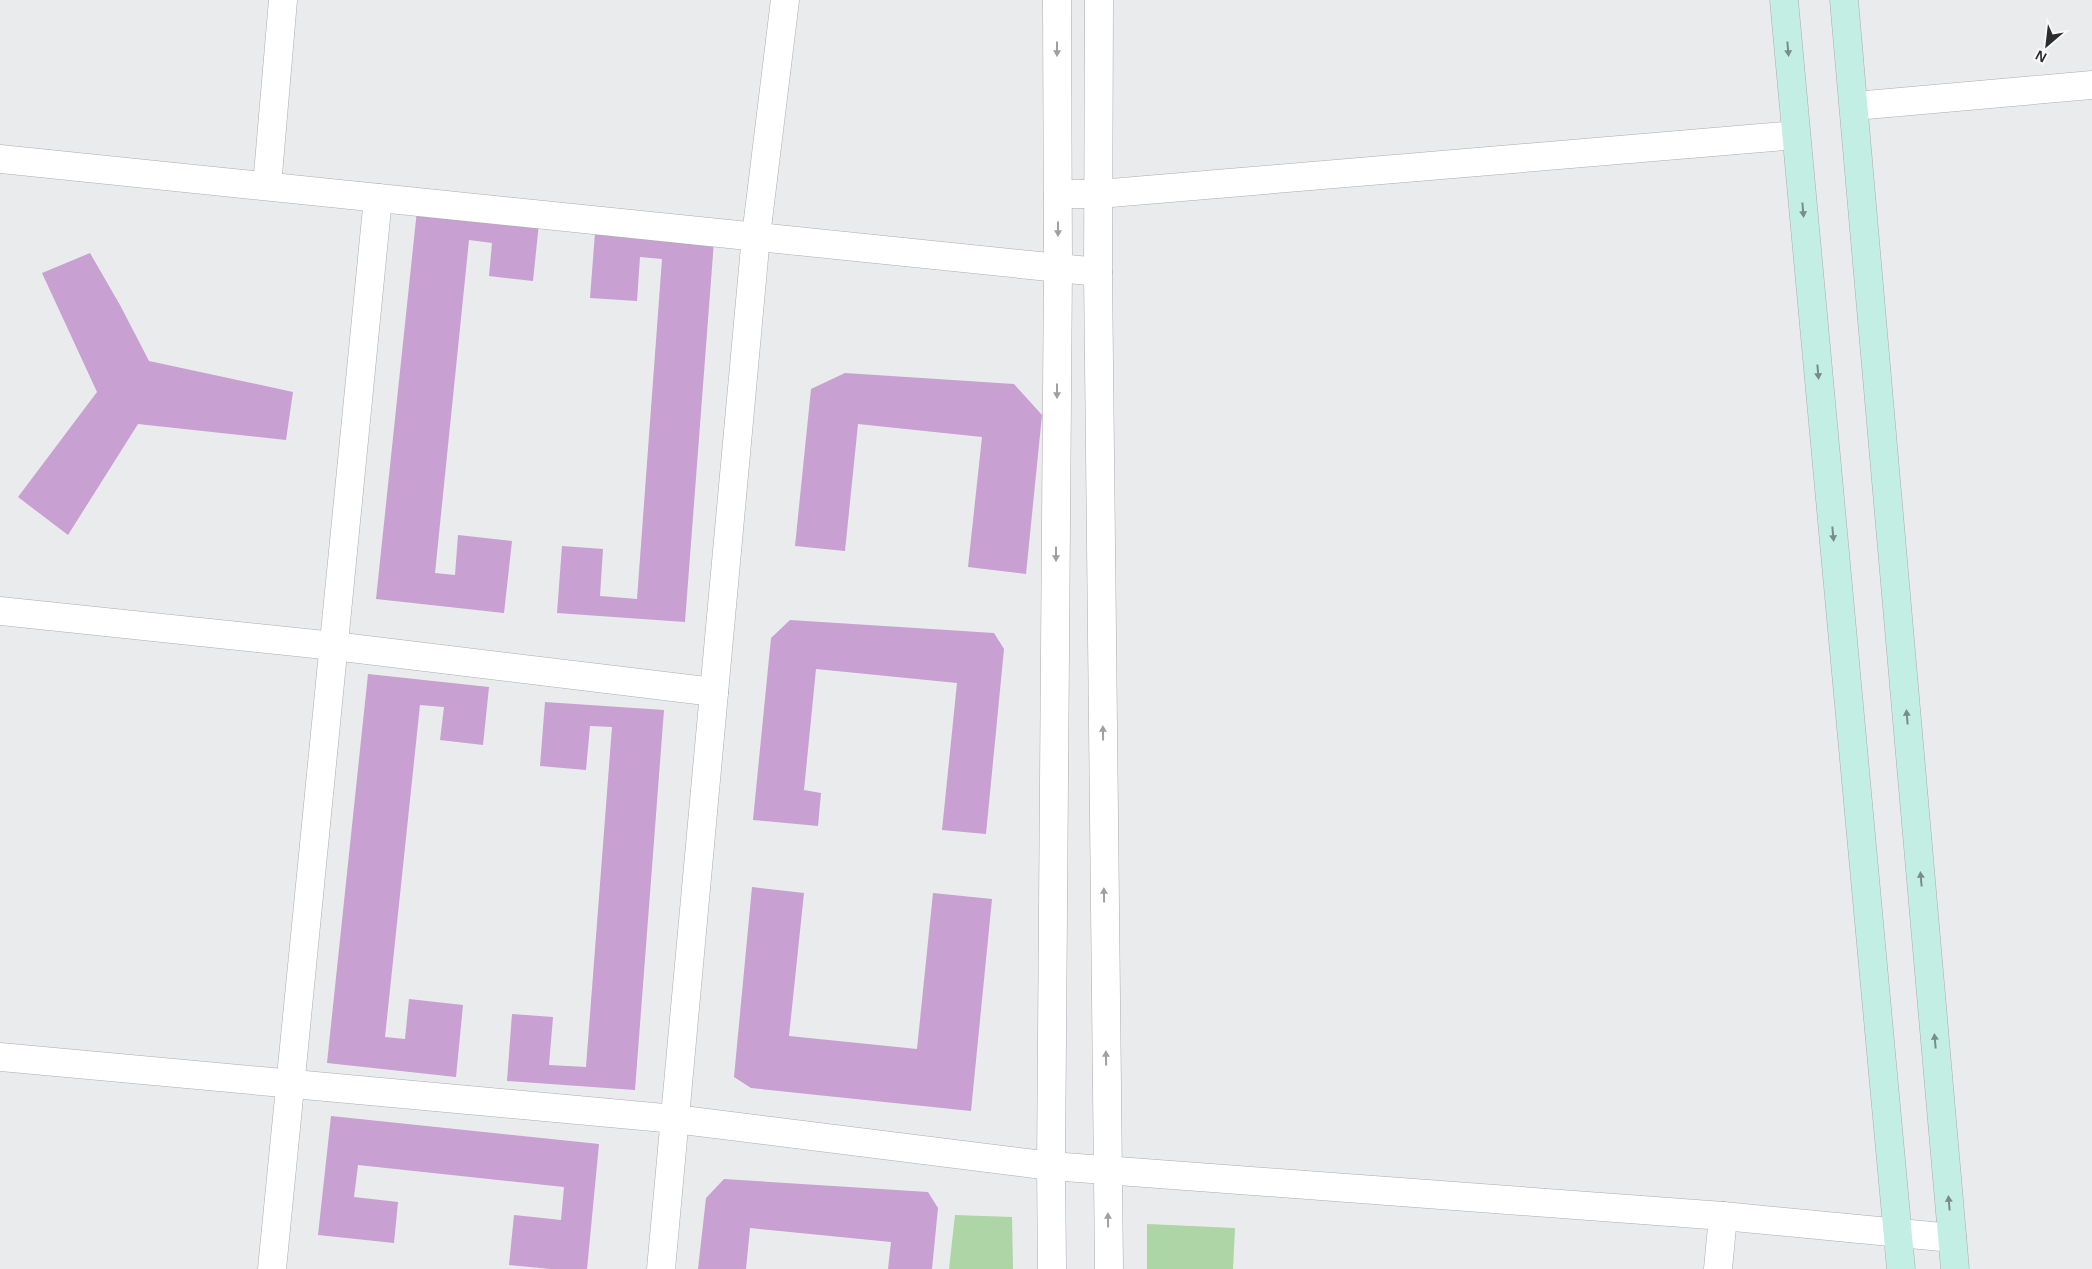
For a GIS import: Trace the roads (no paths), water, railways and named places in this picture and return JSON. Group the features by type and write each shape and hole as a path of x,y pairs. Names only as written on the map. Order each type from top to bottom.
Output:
{"main road":[{"path":"1784,0 1901,1269"},
{"path":"1844,0 1855,106 1955,1269"}],"street":[{"path":"267,186 283,0"},
{"path":"661,1269 756,236 785,0"},
{"path":"1052,1269 1051,1166 1058,267 1056,0"},
{"path":"1099,0 1098,272 1109,1269"},
{"path":"1855,106 2092,85"},
{"path":"1058,194 1099,194 1796,135"},
{"path":"0,159 1098,272"},
{"path":"272,1269 292,1084 378,198"},
{"path":"0,612 334,646 714,692"},
{"path":"0,1058 675,1119 1051,1166 1723,1216 1952,1238"},
{"path":"1718,1269 1723,1216"}]}
